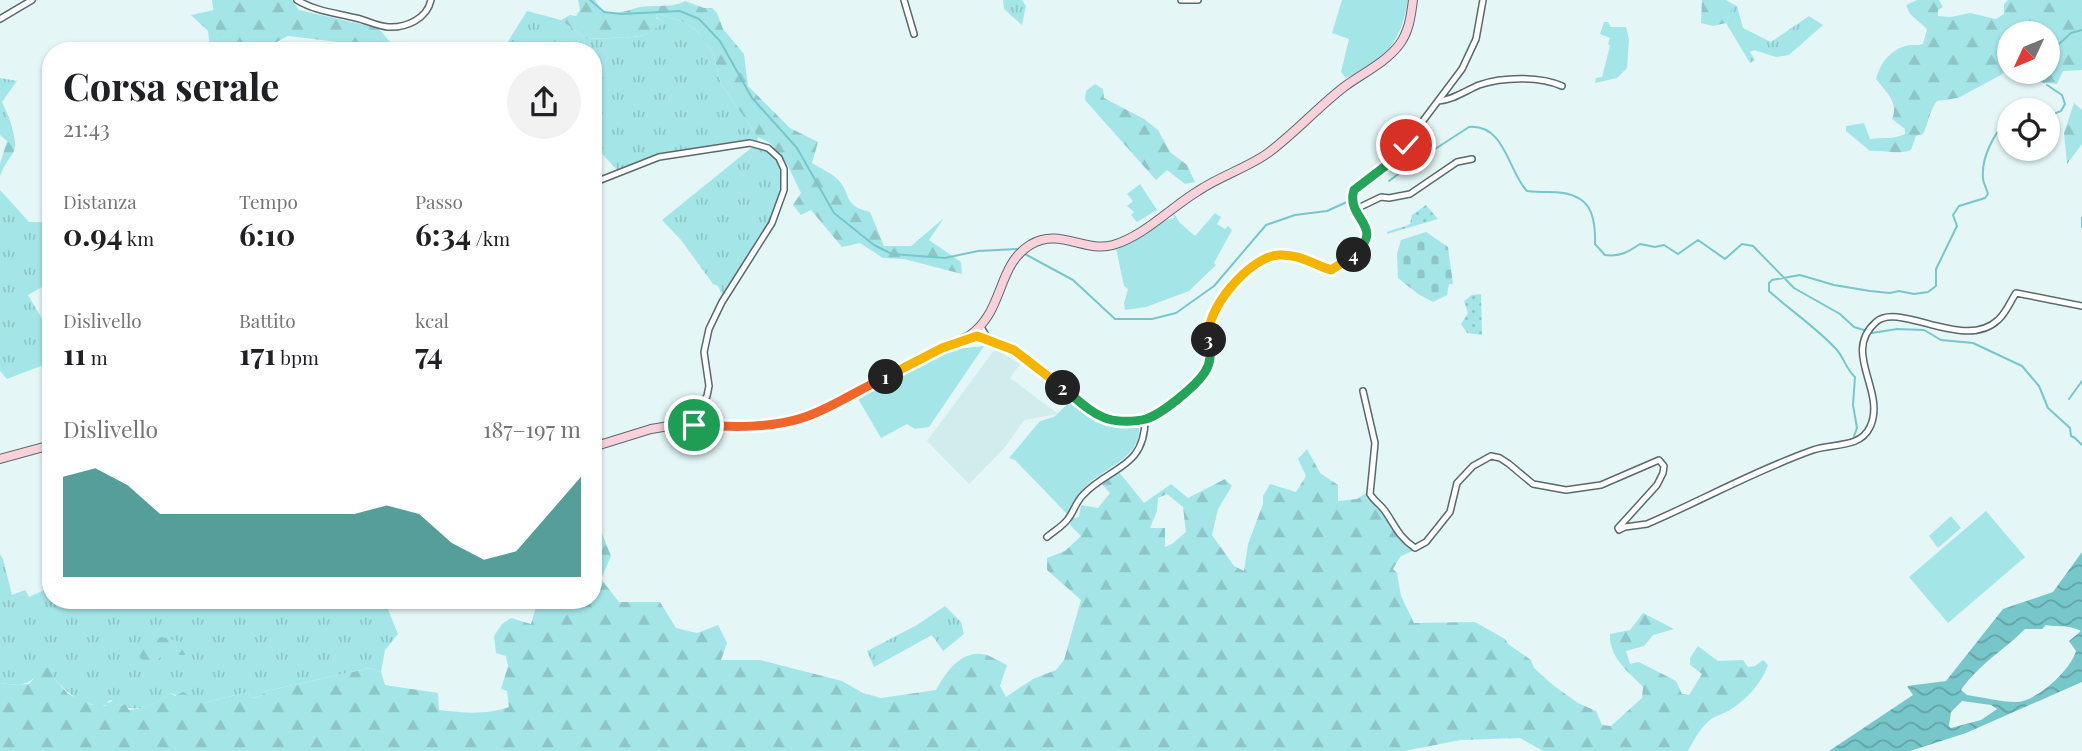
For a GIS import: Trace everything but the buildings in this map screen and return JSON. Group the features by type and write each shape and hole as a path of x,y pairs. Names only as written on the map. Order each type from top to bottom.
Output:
{"street":[{"path":"0,19 32,0"},
{"path":"298,0 313,8 386,27 405,25 421,18 431,0"},
{"path":"904,0 914,34"},
{"path":"1181,0 1198,0"},
{"path":"602,444 650,429 684,425 765,425 806,416 954,342 981,327 989,317 1013,262 1025,249 1037,242 1062,238 1094,246 1113,245 1131,237 1201,188 1263,156 1342,88 1392,54 1402,43 1408,29 1413,0"},
{"path":"954,342 977,336 1014,350 1098,415 1110,419 1145,419 1156,414 1205,373 1210,358 1210,320 1230,289 1251,265 1270,256 1286,255 1308,260 1331,270 1364,247 1368,230 1355,206 1353,192 1393,160 1471,54 1483,0"},
{"path":"1438,101 1447,100 1483,84 1514,79 1562,86"},
{"path":"602,180 660,157 739,144 761,144 774,153 782,164 785,176 778,209 722,302 709,329 704,352 709,386 707,396 695,414 694,425"},
{"path":"1355,206 1379,198 1410,194 1457,162 1472,159"},
{"path":"1363,391 1375,443 1370,494 1383,508 1396,532 1415,548 1426,542 1450,512 1457,483 1473,466 1491,456 1509,464 1533,484 1566,490 1601,485 1659,460 1664,466 1661,480 1619,530 1656,521 1789,458 1822,447 1853,443 1859,439 1870,428 1874,402 1861,354 1862,340 1877,321 1891,316 1969,332 1996,323 2016,293 2082,306"},
{"path":"981,327 990,342"},
{"path":"684,425 688,415 701,405"},
{"path":"1048,537 1067,521 1080,498 1097,481 1124,467 1136,454 1145,434 1145,419"},
{"path":"0,459 42,447"}],"shaded area":[{"path":"995,349 1020,364 1010,378 1058,414 1024,420 1006,446 969,484 927,441"}],"green space":[{"path":"212,0 292,0 299,10 378,28 390,42 338,42 288,36 277,42 218,42"},
{"path":"578,0 595,0 604,11 616,13 685,1 712,8 717,13 723,29 744,54 748,86 790,128 818,142 812,163 841,183 854,206 870,212 884,246 911,246 944,218 929,240 961,262 962,274 904,259 883,258 860,243 842,247 811,210 801,215 793,205 801,193 788,166 770,143 758,137 721,84 713,53 697,31 684,22 657,14 656,18 665,22 645,35 587,39 561,20 570,15 576,16 580,10"},
{"path":"1003,0 1022,0 1026,6 1022,25 1004,9"},
{"path":"1342,0 1408,0 1401,27 1389,48 1371,65 1346,78 1341,72 1349,39 1332,33"},
{"path":"1702,0 1726,0 1733,4 1726,23 1713,26 1701,23"},
{"path":"1917,0 1939,0 1943,7 1938,10 1938,16 1950,17 1970,13 1996,19 2004,14 2004,4 2008,0 2082,0 2082,70 2063,71 2060,78 2060,21 1997,21 1997,77 1958,98 1937,101 1923,134 1916,136 1911,150 1870,151 1846,131 1846,126 1864,123 1870,139 1892,138 1905,134 1905,129 1892,119 1893,102 1876,79 1883,63 1894,51 1907,45 1923,44 1927,29 1910,14 1906,5"},
{"path":"1733,4 1737,6 1743,28 1771,42 1809,16 1823,25 1789,55 1776,57 1754,50 1750,52 1755,60 1750,63 1726,23"},
{"path":"214,10 218,42 209,42 208,31 191,15"},
{"path":"527,11 561,20 587,39 645,35 664,22 656,17 657,14 684,22 697,31 713,53 721,84 758,137 757,144 779,159 784,173 783,191 767,230 724,299 718,286 713,284 681,240 662,220 756,144 673,154 620,173 602,154 602,42 508,42"},
{"path":"1604,22 1608,22 1611,27 1626,27 1629,39 1627,68 1617,78 1595,83 1596,78 1602,77 1610,46 1610,38 1600,34"},
{"path":"0,78 17,81 2,102 10,120 0,115"},
{"path":"1095,84 1103,89 1104,98 1144,119 1158,130 1170,152 1187,165 1195,182 1185,184 1167,170 1156,180 1085,100 1086,91"},
{"path":"2074,103 2082,110 2082,144 2067,164 2064,133"},
{"path":"0,115 10,120 15,147 0,176 0,164 7,141 0,135"},
{"path":"1140,184 1157,210 1137,222 1131,215 1134,212 1127,206 1133,201 1127,194"},
{"path":"0,190 29,222 42,222 42,287 28,295 42,319 42,365 7,379 0,371"},
{"path":"1426,205 1438,219 1387,234 1410,224 1412,215"},
{"path":"1173,212 1180,223 1195,236 1215,213 1221,217 1217,224 1225,229 1228,226 1232,230 1214,263 1216,265 1189,291 1146,307 1125,310 1128,289 1124,286 1116,248 1174,218"},
{"path":"1426,232 1448,247 1453,284 1449,284 1447,295 1433,302 1398,278 1397,254 1401,240"},
{"path":"1481,294 1482,335 1467,333 1461,324 1468,313 1464,301 1472,295"},
{"path":"984,346 929,427 915,429 907,424 881,438 857,397 947,350"},
{"path":"1072,400 1103,420 1139,425 1139,435 1136,444 1123,459 1085,487 1068,515 1015,460 1009,458 1040,421 1054,417"},
{"path":"1307,449 1320,473 1338,485 1338,501 1357,499 1369,491 1411,545 1419,547 1400,557 1393,569 1397,573 1401,596 1414,623 1475,622 1505,639 1531,660 1534,668 1554,686 1578,703 1596,711 1602,725 1611,726 1642,698 1643,687 1616,657 1610,634 1630,630 1643,613 1674,629 1653,635 1644,646 1626,651 1630,664 1639,662 1676,681 1682,694 1689,695 1702,674 1690,665 1690,658 1698,646 1718,661 1743,660 1748,667 1763,660 1768,665 1753,690 1730,710 1706,723 1688,751 1543,751 1520,738 1461,740 1404,751 0,751 0,683 29,684 41,670 49,667 53,670 53,677 68,694 92,705 99,701 104,706 116,700 122,706 125,704 129,710 151,705 170,693 175,696 183,692 202,703 248,692 251,697 256,698 266,691 370,668 381,672 385,685 438,693 439,710 474,713 509,707 507,691 501,689 508,666 506,656 496,653 494,636 502,624 511,618 531,624 535,609 602,609 602,580 619,602 660,602 676,628 697,633 718,625 727,643 721,660 760,660 842,681 863,693 881,698 936,690 959,660 973,654 984,654 1007,665 1000,686 1006,697 1033,679 1056,670 1064,660 1081,600 1047,570 1047,558 1065,551 1081,536 1070,525 1073,518 1079,517 1081,505 1098,508 1110,493 1101,483 1119,472 1144,503 1171,484 1188,498 1225,479 1232,486 1218,509 1212,535 1234,566 1244,571 1248,544 1263,504 1263,496 1270,484 1296,492 1306,476 1298,459","holes":["1167,494 1183,507 1186,532 1165,547 1165,528 1150,528 1157,511 1158,498"]},
{"path":"1986,511 2025,557 1948,623 1909,577"},
{"path":"1951,516 1961,528 1938,548 1929,536"},
{"path":"602,534 611,556 602,577"},
{"path":"0,554 12,595 25,590 29,597 42,591 42,609 388,609 398,634 385,650 381,672 370,668 266,691 256,698 251,697 248,692 202,703 170,693 155,703 134,709 111,700 107,702 108,705 91,704 64,689 53,677 53,670 49,667 22,684 0,683"},
{"path":"945,606 961,622 964,634 943,651 932,635 874,667 867,651 917,625"},
{"path":"162,637 189,644 189,655 165,655 146,665 134,650 142,639"}],"water":[{"path":"2082,552 2082,682 1966,733 1910,751 1829,751 1913,695 1907,686 1946,681 2003,609 2053,592","holes":["2046,625 2081,631 2069,641 2076,651 2073,659 2052,684 2033,697 2016,702 1967,695 1961,690 1983,665 2025,629 2042,629","1962,701 1991,705 1997,709 1981,720 1951,728 1951,712"]}],"waterway":[{"path":"590,0 604,12 622,14 680,11 699,19 720,41 752,98 797,148 834,213 874,245 892,254 945,258 978,251 1017,249"},
{"path":"2060,43 2071,33 2082,30"},
{"path":"2047,85 2062,95 2065,104 2060,111"},
{"path":"1389,181 1469,127 1481,128 1491,133 1498,141 1527,191 1572,195 1587,205 1594,221 1595,244 1605,255 1624,253 1640,244 1655,247 1664,245 1678,254 1698,240 1725,259 1742,244 1753,246 1794,288 1840,314 1854,327 1867,331"},
{"path":"1854,436 1857,428 1853,405 1855,377 1829,342 1769,291 1769,283 1772,280 1800,275 1834,285 1870,291 1914,294 1928,292 1936,286 1936,269 1957,226 1953,215 1959,206 1985,198 1988,194 1983,180 1984,161 1997,133"},
{"path":"1025,254 1073,280 1115,319 1152,319 1176,313 1214,286 1266,225 1295,215 1327,211 1349,201"},
{"path":"2082,218 2082,227"},
{"path":"1872,333 1897,329 1924,330 1941,340 1973,343 2022,366 2039,386 2048,408 2070,428 2071,436 2082,445"},
{"path":"2069,399 2082,381"}],"route":[{"path":"694,425 765,425 806,416 954,342 977,336 1026,357 1098,415 1110,419 1145,419 1179,397 1205,373 1210,358 1210,320 1230,289 1251,265 1263,258 1286,255 1299,257 1331,270 1364,247 1368,230 1353,203 1353,192 1388,164 1406,145"}]}
